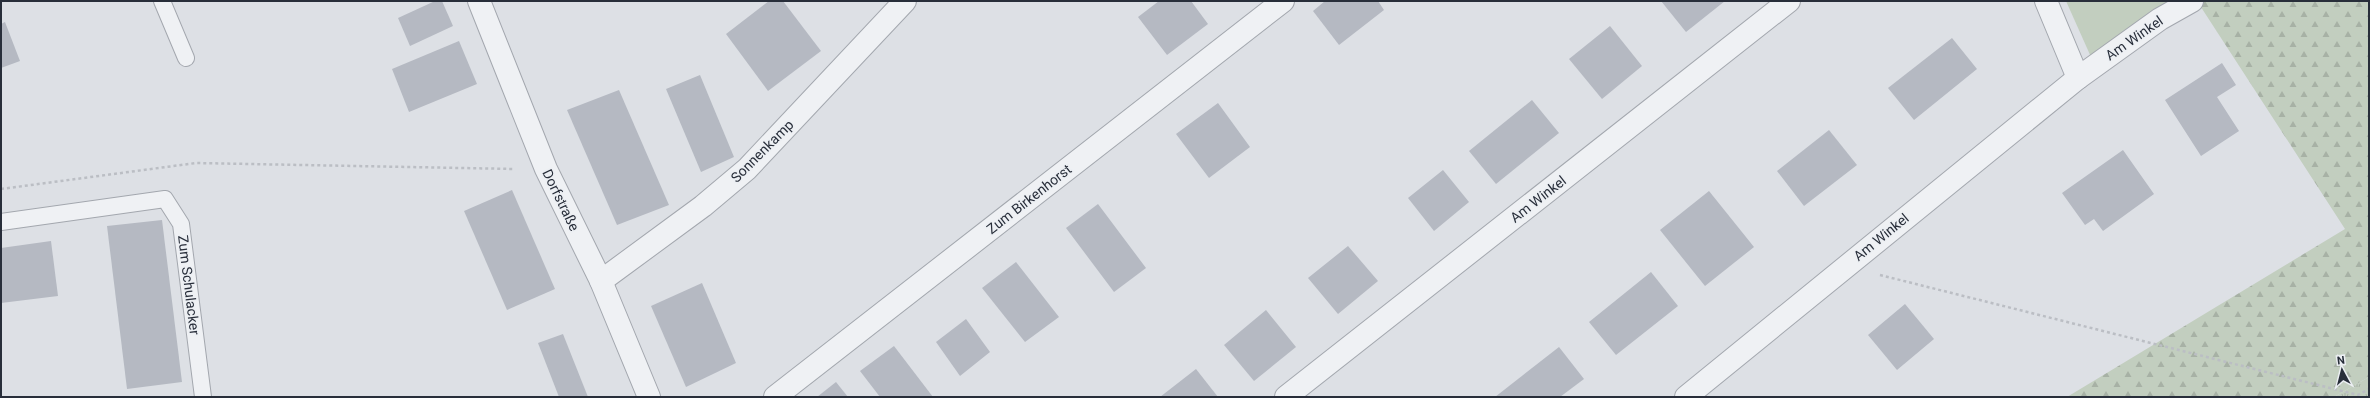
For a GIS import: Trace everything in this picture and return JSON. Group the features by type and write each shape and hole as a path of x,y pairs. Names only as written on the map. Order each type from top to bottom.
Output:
{"street":[{"name":"Dorfstraße","path":"480,1 546,169 601,281 649,397"},
{"name":"Sonnenkamp","path":"601,281 703,206 747,169 904,1"},
{"name":"Zum Birkenhorst","path":"775,397 1282,1"},
{"name":"Am Winkel","path":"1286,397 1789,1"},
{"path":"2046,1 2078,78"},
{"name":"Am Winkel","path":"1686,397 1844,266 2078,78 2160,19 2192,1"}],"lane":[{"path":"162,1 186,58"},
{"name":"Zum Schulacker","path":"1,222 165,199 181,224 203,397"}],"path":[{"path":"1,189 196,163 546,169"},
{"path":"1844,266 2358,396 2369,389"}],"green space":[{"path":"2066,1 2192,1 2095,66"},
{"path":"2197,1 2369,1 2369,377 2334,397 2067,397 2345,229"},
{"path":"2369,377 2369,397 2334,397"}],"building":[{"path":"435,1 442,1 453,26 410,46 398,18"},
{"path":"769,1 783,1 821,51 768,91 726,34"},
{"path":"1159,1 1191,1 1208,24 1167,55 1138,17"},
{"path":"1325,1 1378,1 1384,10 1339,45 1313,11"},
{"path":"1661,1 1725,1 1686,32"},
{"path":"5,22 20,61 1,68 1,24"},
{"path":"1610,26 1642,66 1602,99 1569,59"},
{"path":"1952,38 1977,69 1914,120 1888,88"},
{"path":"459,41 477,84 409,112 392,69"},
{"path":"2222,63 2236,85 2217,97 2239,131 2201,156 2165,100"},
{"path":"700,75 734,157 701,172 666,89"},
{"path":"619,90 669,205 617,225 567,110"},
{"path":"1532,100 1559,133 1496,184 1469,151"},
{"path":"1218,103 1250,147 1209,178 1176,134"},
{"path":"1829,130 1857,165 1804,206 1777,171"},
{"path":"2123,150 2154,194 2103,231 2094,219 2085,225 2062,193"},
{"path":"1443,170 1469,202 1434,231 1408,198"},
{"path":"512,190 555,289 507,310 464,211"},
{"path":"1709,191 1754,247 1705,286 1660,230"},
{"path":"1098,204 1146,268 1114,292 1066,228"},
{"path":"162,220 182,382 127,389 107,226"},
{"path":"51,241 58,296 1,303 1,248"},
{"path":"1348,246 1378,281 1338,314 1308,278"},
{"path":"1016,262 1059,317 1025,342 982,288"},
{"path":"1651,272 1678,306 1616,355 1589,322"},
{"path":"702,283 736,363 686,387 651,306"},
{"path":"1905,304 1934,339 1897,370 1868,335"},
{"path":"1266,310 1296,347 1254,381 1224,345"},
{"path":"966,319 990,352 960,376 936,342"},
{"path":"563,334 588,397 559,397 538,343"},
{"path":"894,346 933,397 880,397 860,371"},
{"path":"1559,347 1584,379 1560,397 1495,397"},
{"path":"1196,369 1218,397 1160,397"},
{"path":"836,382 848,397 817,397"}]}
